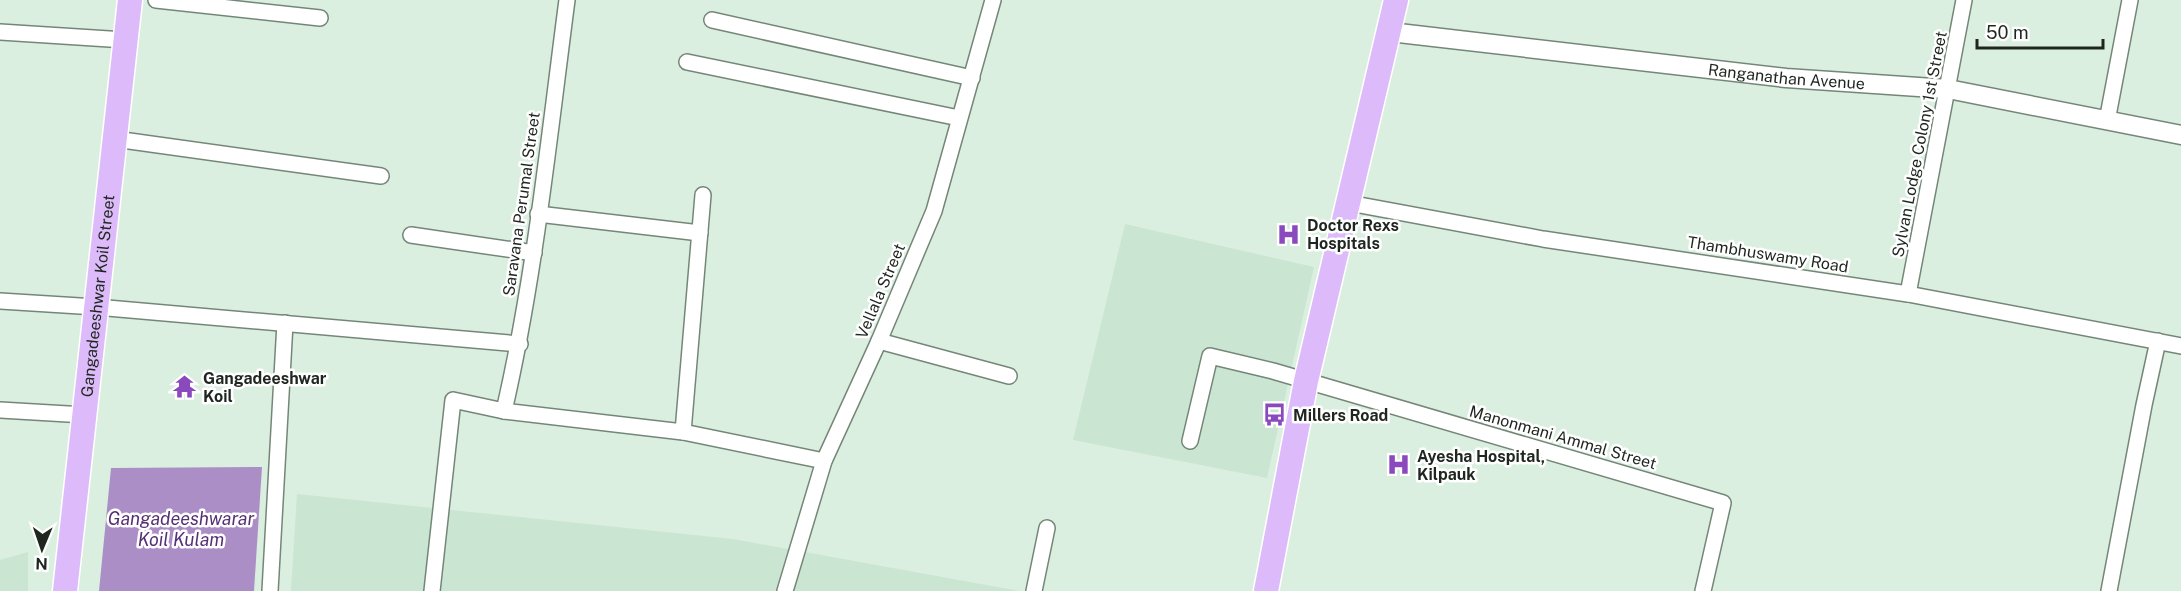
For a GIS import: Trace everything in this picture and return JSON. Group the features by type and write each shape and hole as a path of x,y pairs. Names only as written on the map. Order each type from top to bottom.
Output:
{"main road":[{"name":"Gangadeeshwar Koil Street","path":"65,591 129,0"},
{"path":"1266,591 1306,381 1396,0"}],"street":[{"path":"156,0 320,18"},
{"name":"Saravana Perumal Street","path":"504,411 520,344 534,253 567,0"},
{"name":"Vellala Street","path":"785,591 824,461 879,341 934,211 993,0"},
{"name":"Sylvan Lodge Colony 1st Street","path":"1908,294 1964,0"},
{"path":"2107,121 2130,0"},
{"path":"712,21 972,78"},
{"path":"0,32 125,40"},
{"name":"Ranganathan Avenue","path":"1390,32 1786,78 1948,89 2181,135"},
{"path":"687,62 959,118"},
{"path":"115,139 381,176"},
{"path":"682,432 703,195"},
{"name":"Thambhuswamy Road","path":"1349,202 1543,239 1908,294 2181,346"},
{"path":"538,214 700,233"},
{"path":"411,236 534,253"},
{"path":"0,301 96,307 520,344"},
{"path":"270,591 285,323"},
{"path":"879,341 1009,376"},
{"path":"2109,591 2158,341"},
{"path":"1190,441 1210,356 1306,381"},
{"name":"Manonmani Ammal Street","path":"1306,381 1723,503 1703,591"},
{"path":"432,591 453,400 504,411 682,432 824,461"},
{"path":"0,410 84,415"},
{"path":"1034,591 1047,528"}],"shaded area":[{"path":"1125,224 1314,267 1267,478 1073,440"},
{"path":"297,494 733,539 1019,591 291,591"},
{"path":"28,552 28,591 0,591 0,560"}],"water":[{"name":"Gangadeeshwarar Koil Kulam","path":"262,467 254,591 99,591 111,468"}],"place":[{"name":"Doctor Rexs Hospitals","path":"1289,234"},
{"name":"Gangadeeshwar Koil","path":"185,387"},
{"name":"Millers Road","path":"1275,415"},
{"name":"Ayesha Hospital, Kilpauk","path":"1399,465"}]}
